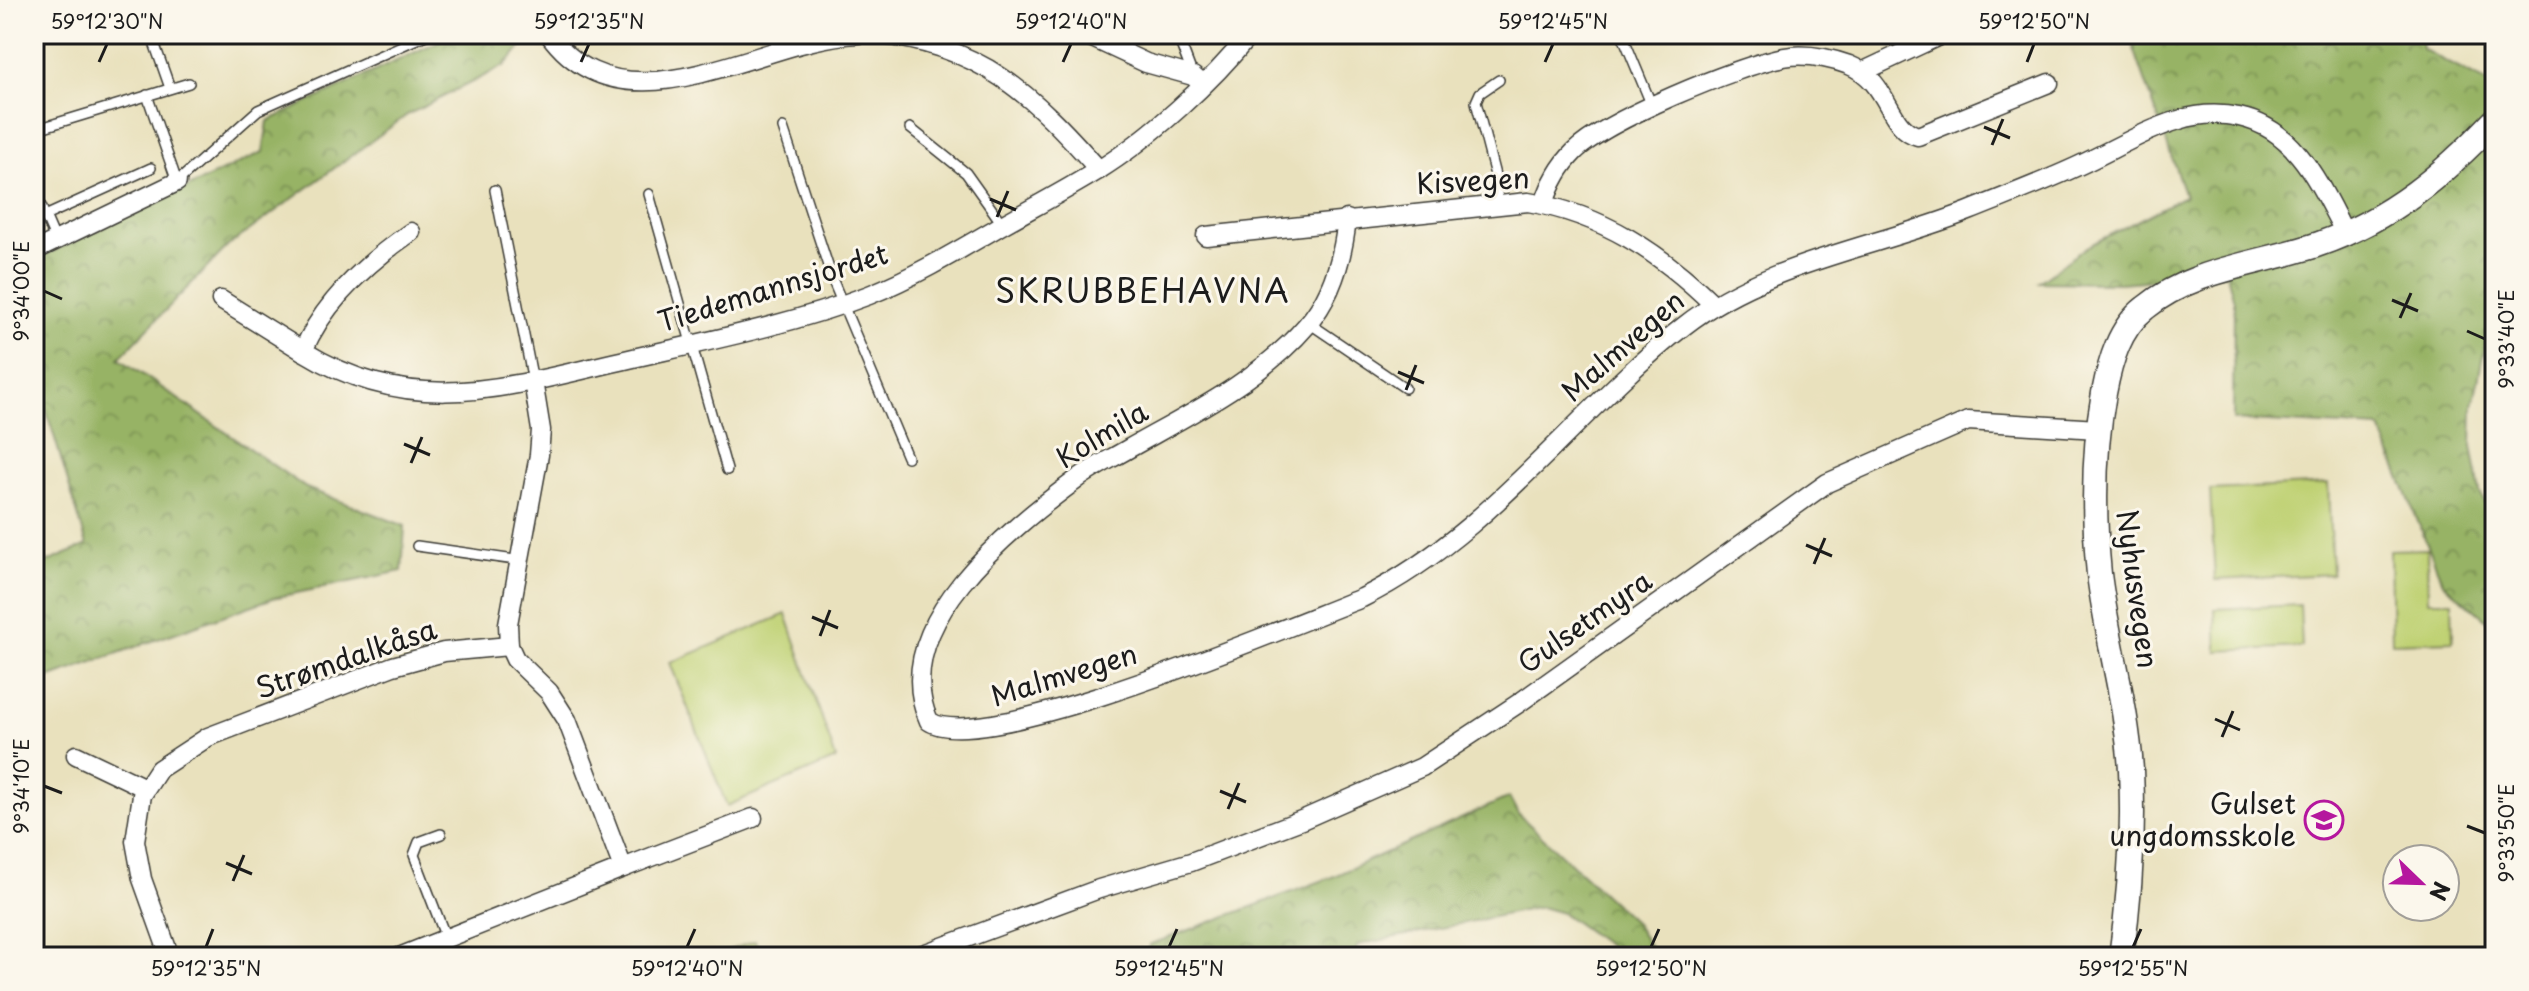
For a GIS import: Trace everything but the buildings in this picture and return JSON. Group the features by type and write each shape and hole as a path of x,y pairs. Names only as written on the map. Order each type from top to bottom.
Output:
{"street":[{"path":"549,34 579,63 600,73 647,82 693,77 790,40 858,34"},
{"path":"874,34 929,43 983,63 1031,99 1099,170"},
{"path":"1084,34 1146,63 1198,80"},
{"name":"Tiedemannsjordet","path":"221,300 303,351 352,377 396,390 443,392 533,381 690,345 842,303 934,266 1099,170 1250,34"},
{"path":"1864,71 1943,34"},
{"path":"1544,204 1559,170 1573,152 1596,133 1652,106 1784,57 1817,57 1864,71 1887,98 1900,126 1918,136 2049,83"},
{"name":"Malmvegen","path":"929,721 945,728 987,727 1088,700 1348,604 1393,583 1449,545 1651,354 1714,305 1781,275 1965,212 2080,165 2152,130 2198,115 2239,117 2255,122 2288,142 2303,157 2345,233"},
{"name":"Nyhusvegen","path":"2121,957 2130,869 2130,769 2124,709 2100,575 2095,508 2098,429 2117,345 2141,310 2179,286 2345,233 2409,199 2450,166 2495,120"},
{"path":"34,251 177,182"},
{"name":"Kisvegen","path":"1206,236 1498,203 1544,204 1630,237 1662,259 1714,305"},
{"name":"Kolmila","path":"929,721 922,701 924,646 939,618 984,555 1078,478 1216,398 1286,347 1309,323 1339,269 1347,219"},
{"path":"303,351 329,307 355,277 377,255 411,232"},
{"path":"533,381 541,430 522,561 508,624 509,646 515,659 549,692 567,720 623,868"},
{"name":"Gulsetmyra","path":"915,957 1099,889 1191,862 1304,819 1422,767 1519,703 1827,483 1968,421 2098,429"},
{"name":"Strømdalkåsa","path":"145,788 159,769 208,737 419,658 509,646"},
{"path":"76,755 145,788 136,823 137,859 170,957"},
{"path":"399,957 753,818"}],"lane":[{"path":"151,34 170,88"},
{"path":"147,95 177,182 258,110 428,34"},
{"path":"1177,34 1198,80"},
{"path":"1622,34 1652,106"},
{"path":"1498,203 1496,179 1476,102 1480,93 1499,80"},
{"path":"34,130 189,83"},
{"path":"783,128 842,303 907,457"},
{"path":"910,128 966,173 1003,225"},
{"path":"34,221 151,168"},
{"path":"34,190 56,241"},
{"path":"495,190 533,381"},
{"path":"649,194 727,470"},
{"path":"1309,323 1405,388"},
{"path":"417,546 522,561"},
{"path":"441,834 419,842 414,855 446,938"}],"green space":[{"path":"454,34 534,34 504,66 407,115 228,246 119,358 306,488 405,526 402,571 273,598 34,683 34,568 87,545 34,369 34,260 263,152 268,121"},
{"path":"2129,34 2420,34 2422,49 2495,87 2495,295 2473,406 2472,446 2480,493 2495,525 2495,627 2443,583 2380,428 2233,420 2234,301 2227,274 2120,283 2039,282 2086,247 2185,196"},
{"path":"2328,484 2332,574 2215,580 2210,490"},
{"path":"2427,549 2428,601 2452,601 2453,641 2392,643 2390,550"},
{"path":"2300,605 2302,647 2217,651 2215,609"},
{"path":"786,614 836,759 727,806 670,663"},
{"path":"1509,797 1518,814 1634,922 1656,957 1624,957 1562,913 1541,907 1358,945 1353,957 1149,957 1149,945 1332,877"},
{"path":"755,941 762,957 711,957"}],"place":[{"name":"Gulset ungdomsskole","path":"2324,820"}],"district":[{"name":"SKRUBBEHAVNA","path":"1143,292"}]}
